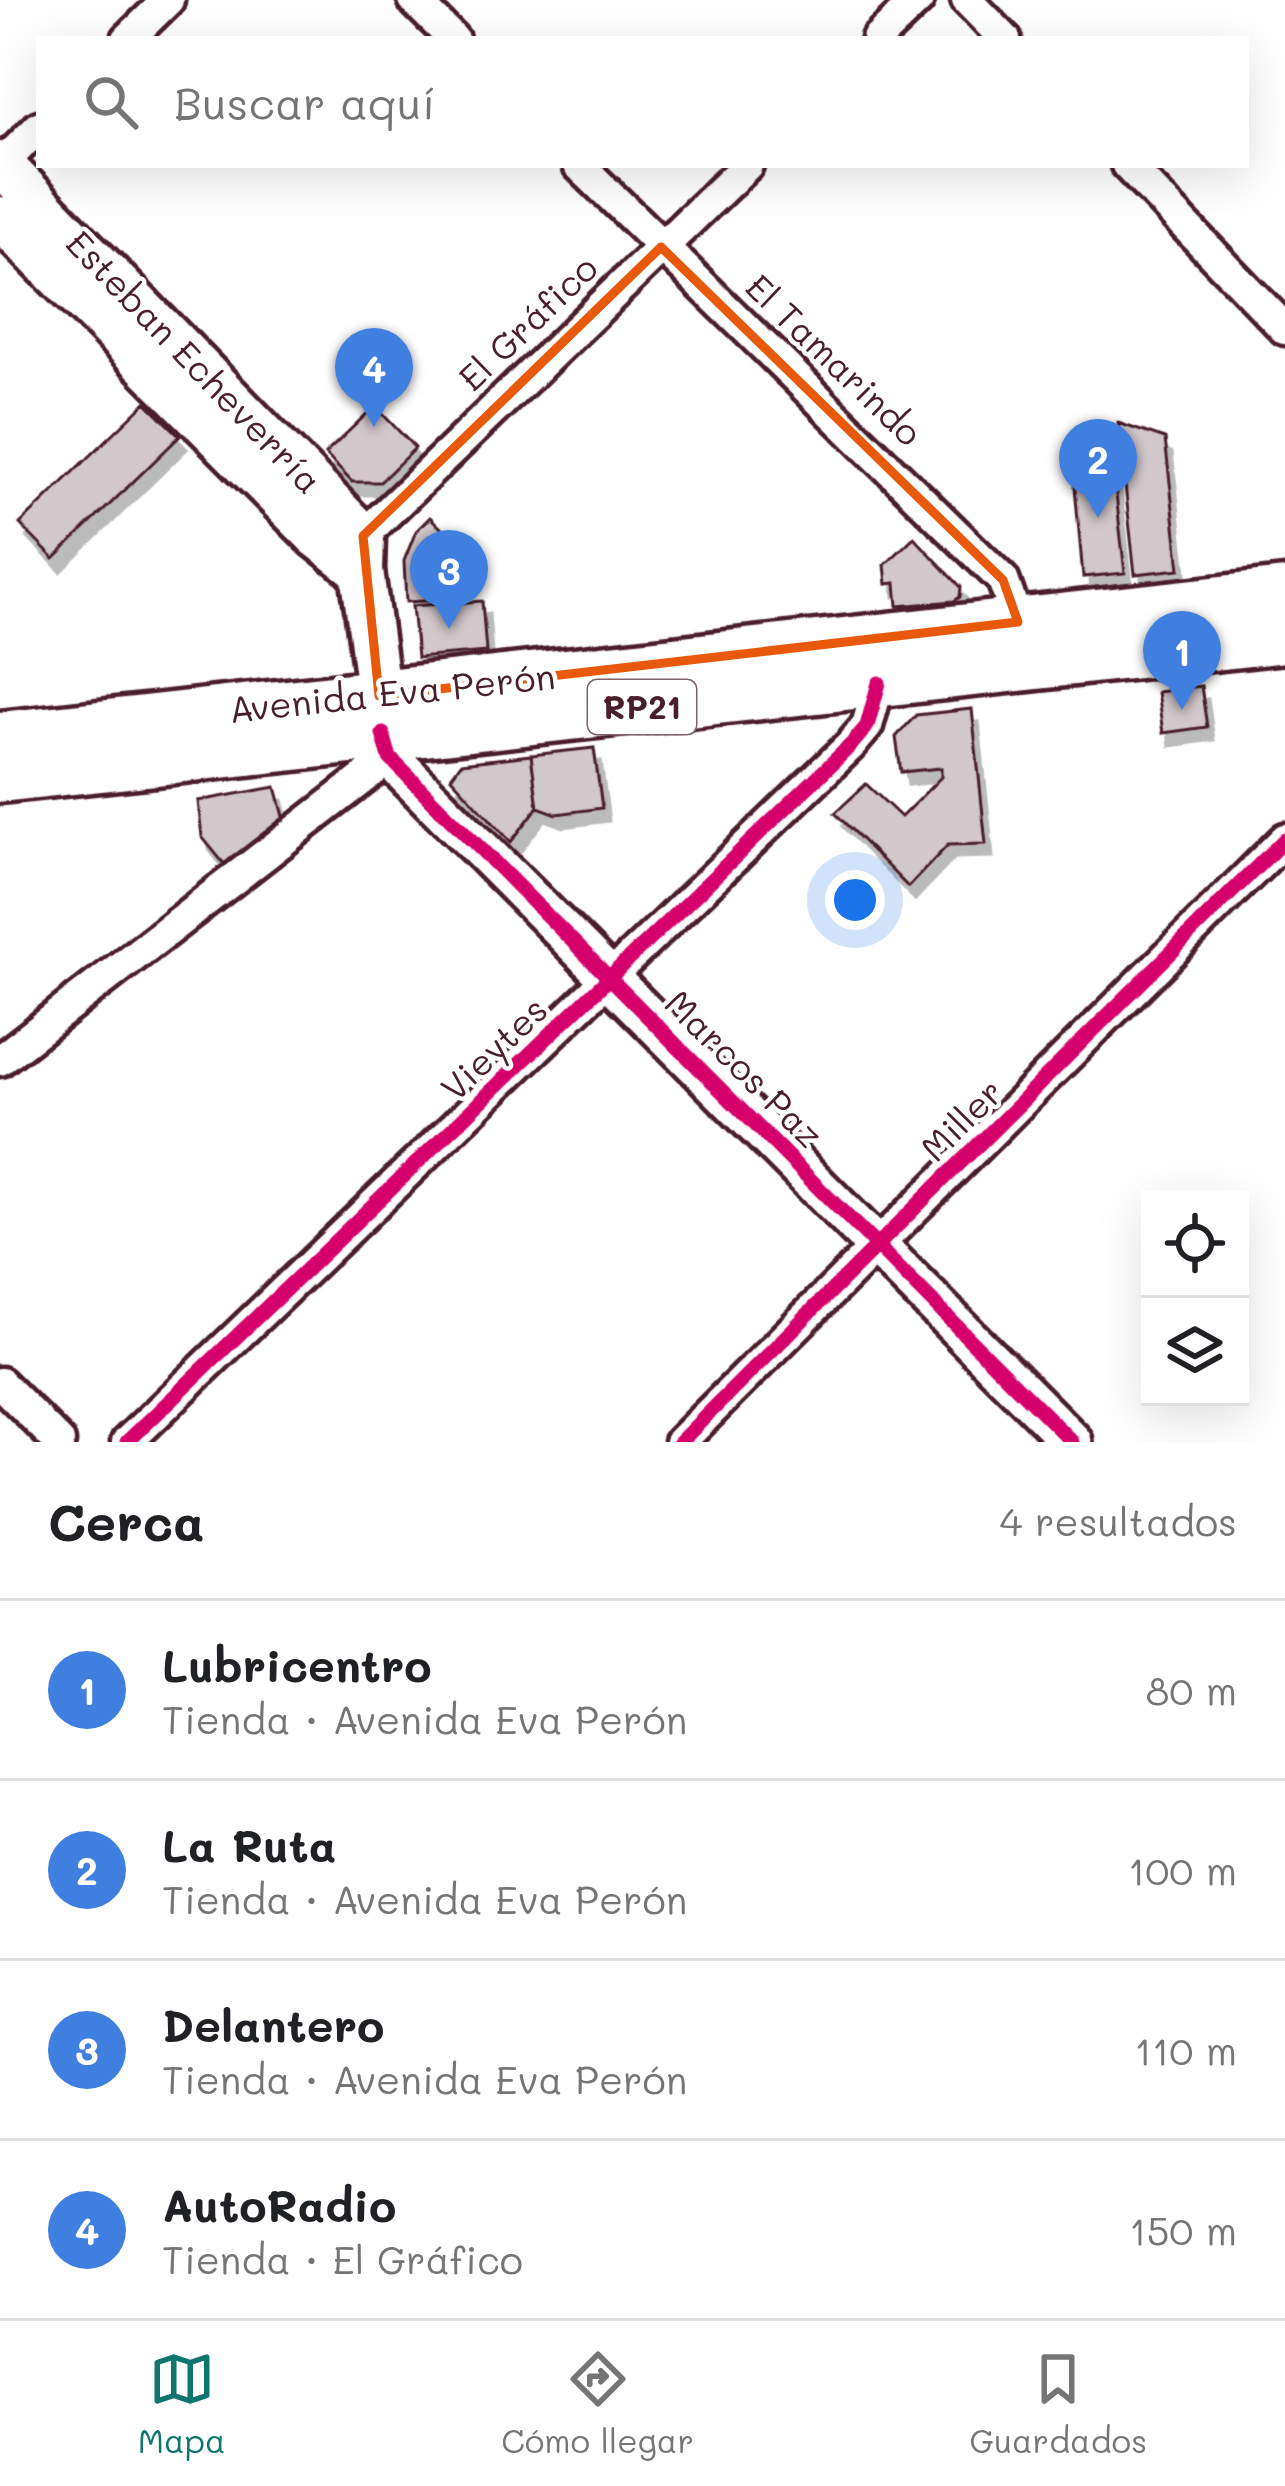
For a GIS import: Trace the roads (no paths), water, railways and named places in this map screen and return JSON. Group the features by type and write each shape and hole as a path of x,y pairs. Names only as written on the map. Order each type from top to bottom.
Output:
{"main road":[{"name":"Esteban Echeverría","path":"0,164 363,554"},
{"name":"Esteban Echeverría","path":"0,218 317,536 363,554"},
{"path":"363,554 384,729"},
{"name":"Avenida Eva Perón","path":"0,736 384,729 1018,622 1285,593"},
{"name":"Avenida Eva Perón","path":"0,778 384,729 879,683 1285,638"}],"street":[{"path":"131,36 168,0"},
{"path":"414,0 450,36"},
{"path":"880,36 918,0"},
{"path":"967,0 1002,36"},
{"path":"0,164 36,130"},
{"name":"El Tamarindo","path":"582,168 1003,580 1018,622"},
{"name":"El Gráfico","path":"363,554 744,168"},
{"path":"1129,168 1285,329"},
{"name":"Vieytes","path":"127,1442 851,745 867,726 879,683"},
{"path":"0,1060 384,729"},
{"name":"Marcos Paz","path":"384,729 610,978 1072,1442"},
{"name":"Miller","path":"680,1442 1285,839"},
{"path":"0,1383 59,1442"}],"place":[{"name":"AutoRadio","path":"374,427"},
{"name":"La Ruta","path":"1098,518"},
{"name":"Delantero","path":"449,629"},
{"name":"Lubricentro","path":"1182,710"}]}
